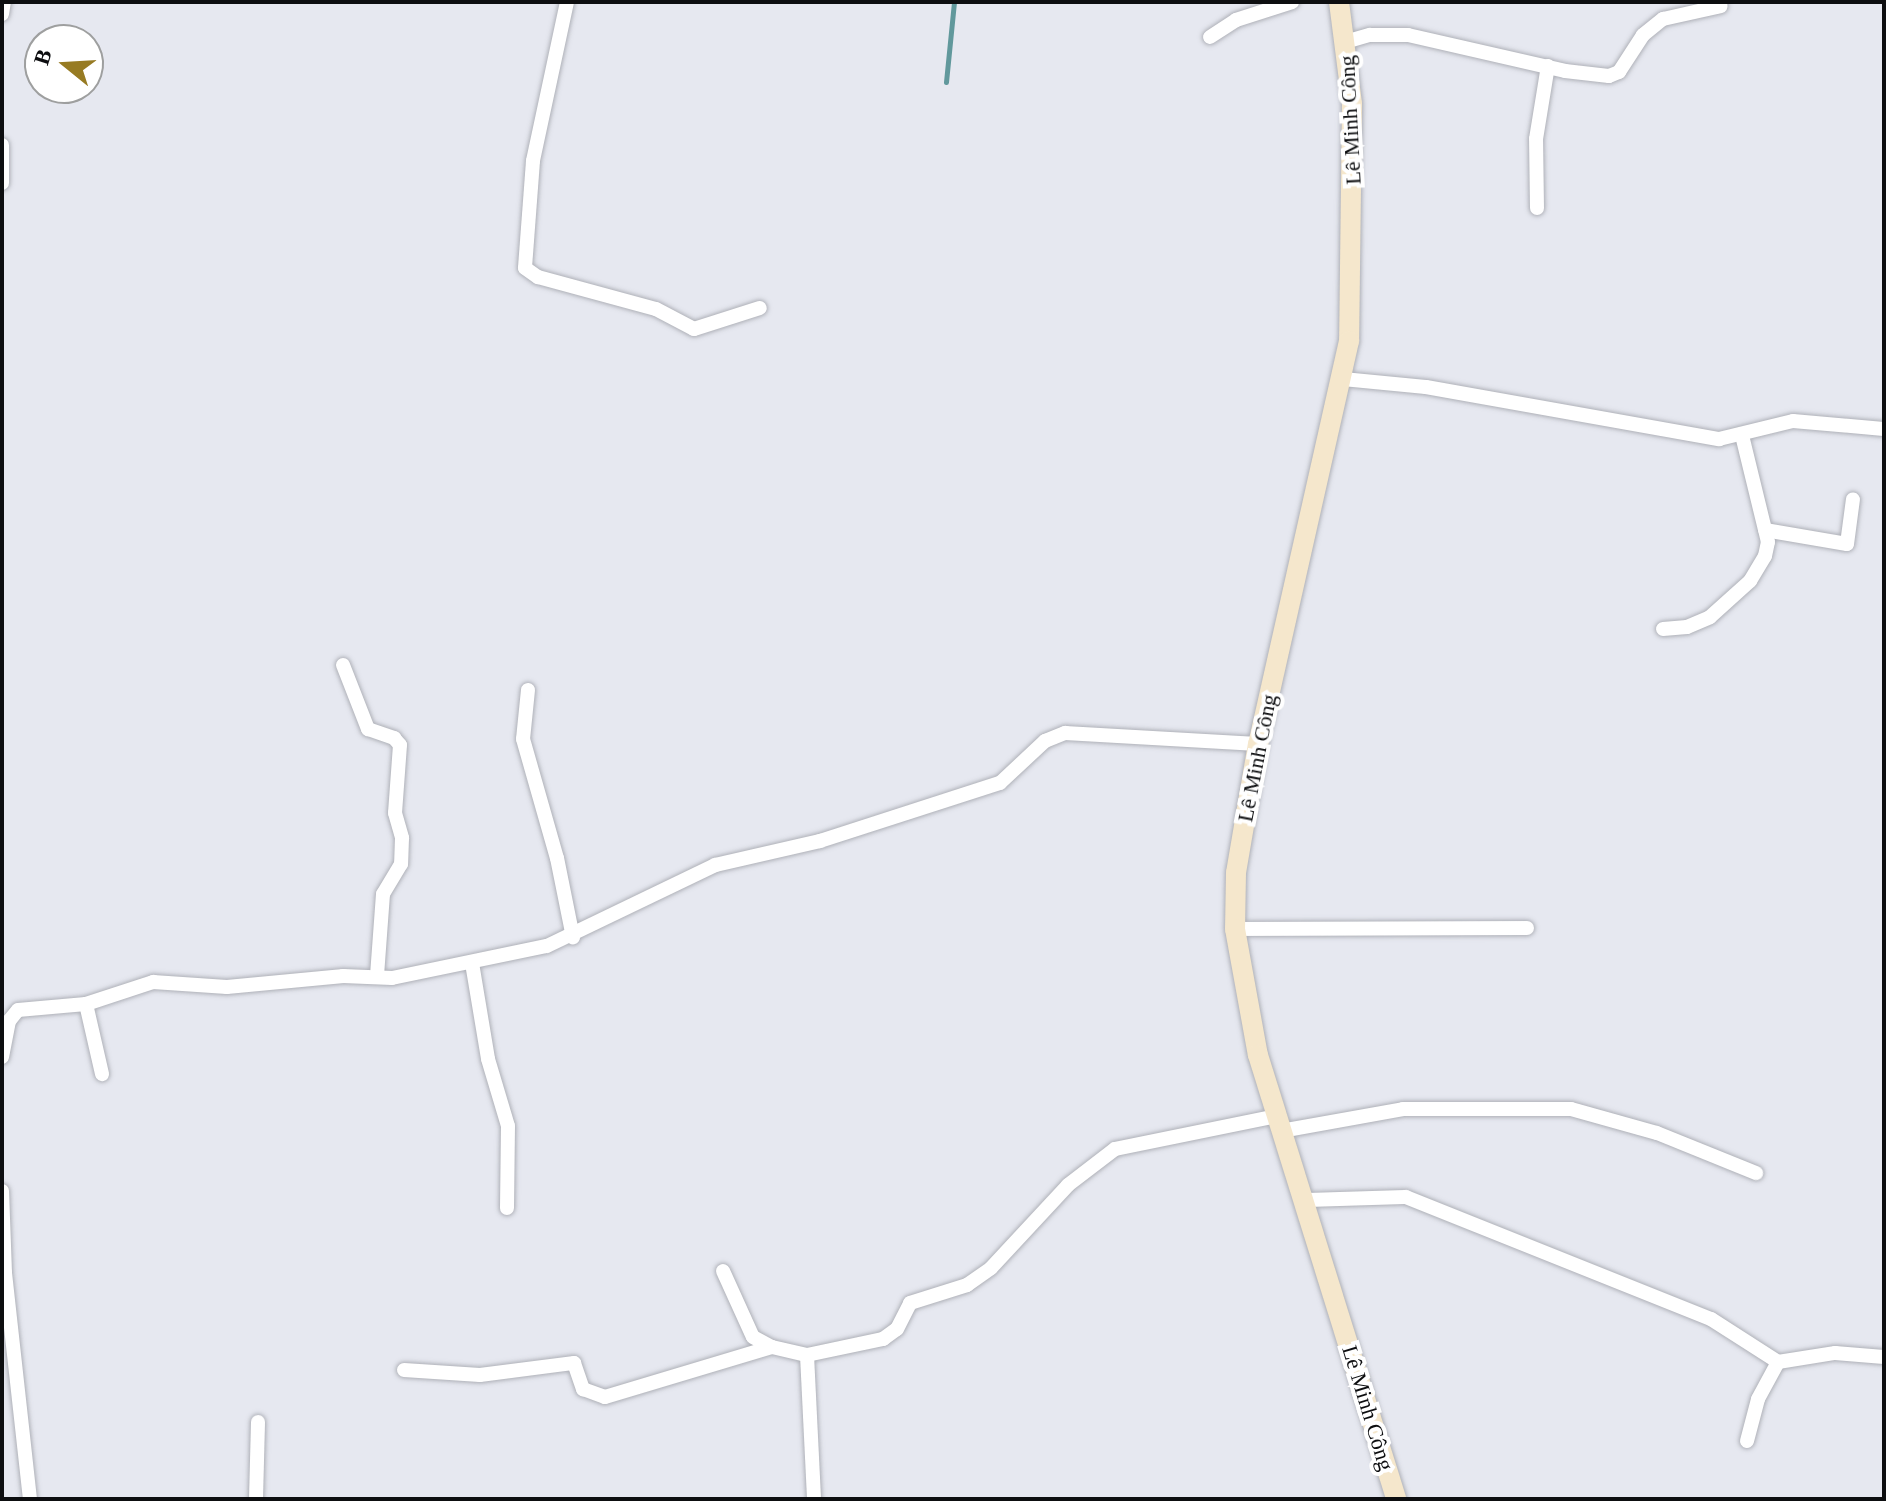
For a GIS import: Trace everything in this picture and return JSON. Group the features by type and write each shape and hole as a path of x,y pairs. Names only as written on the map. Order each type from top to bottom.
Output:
{"main road":[{"name":"Lê Minh Công","path":"1339,2 1352,104 1354,264 1343,379 1258,744 1236,873 1235,929 1241,987 1279,1124 1306,1200 1396,1499"}],"street":[{"path":"2,14 4,2"},
{"path":"567,2 533,161 525,268 538,277 656,309 694,329 760,308"},
{"path":"1210,37 1236,20 1292,2"},
{"path":"1345,42 1386,33 1408,35 1609,76 1619,72 1643,35 1663,19 1721,6"},
{"path":"1537,208 1536,139 1548,66"},
{"path":"2,145 2,183"},
{"path":"1343,379 1456,392 1704,438 1742,435 1810,421 1884,429"},
{"path":"1663,629 1699,623 1750,581 1765,556 1765,530 1742,435"},
{"path":"1765,530 1847,544 1853,499"},
{"path":"343,665 368,729 394,738 400,745 395,813 402,838 401,864 383,894 377,976"},
{"path":"528,690 523,739 557,858 573,937"},
{"path":"2,1057 9,1021 18,1010 86,1004 165,980 227,987 422,975 573,937 643,897 715,865 820,841 1000,783 1054,736 1258,744"},
{"path":"1235,929 1527,928"},
{"path":"472,963 488,1059 508,1126 507,1208"},
{"path":"86,1004 102,1074"},
{"path":"723,1271 753,1337 772,1347 807,1355 883,1339 897,1329 910,1303 982,1276 1068,1185 1115,1149 1403,1109 1571,1109 1657,1133 1756,1173"},
{"path":"2,1191 5,1273 30,1499"},
{"path":"1306,1200 1406,1197 1711,1319 1778,1362 1835,1353 1884,1357"},
{"path":"404,1370 494,1375 574,1363 583,1389 605,1397 772,1347"},
{"path":"807,1355 814,1499"},
{"path":"1747,1441 1758,1399 1778,1362"},
{"path":"256,1499 258,1422"}],"waterway":[{"path":"946,82 954,2"}]}
